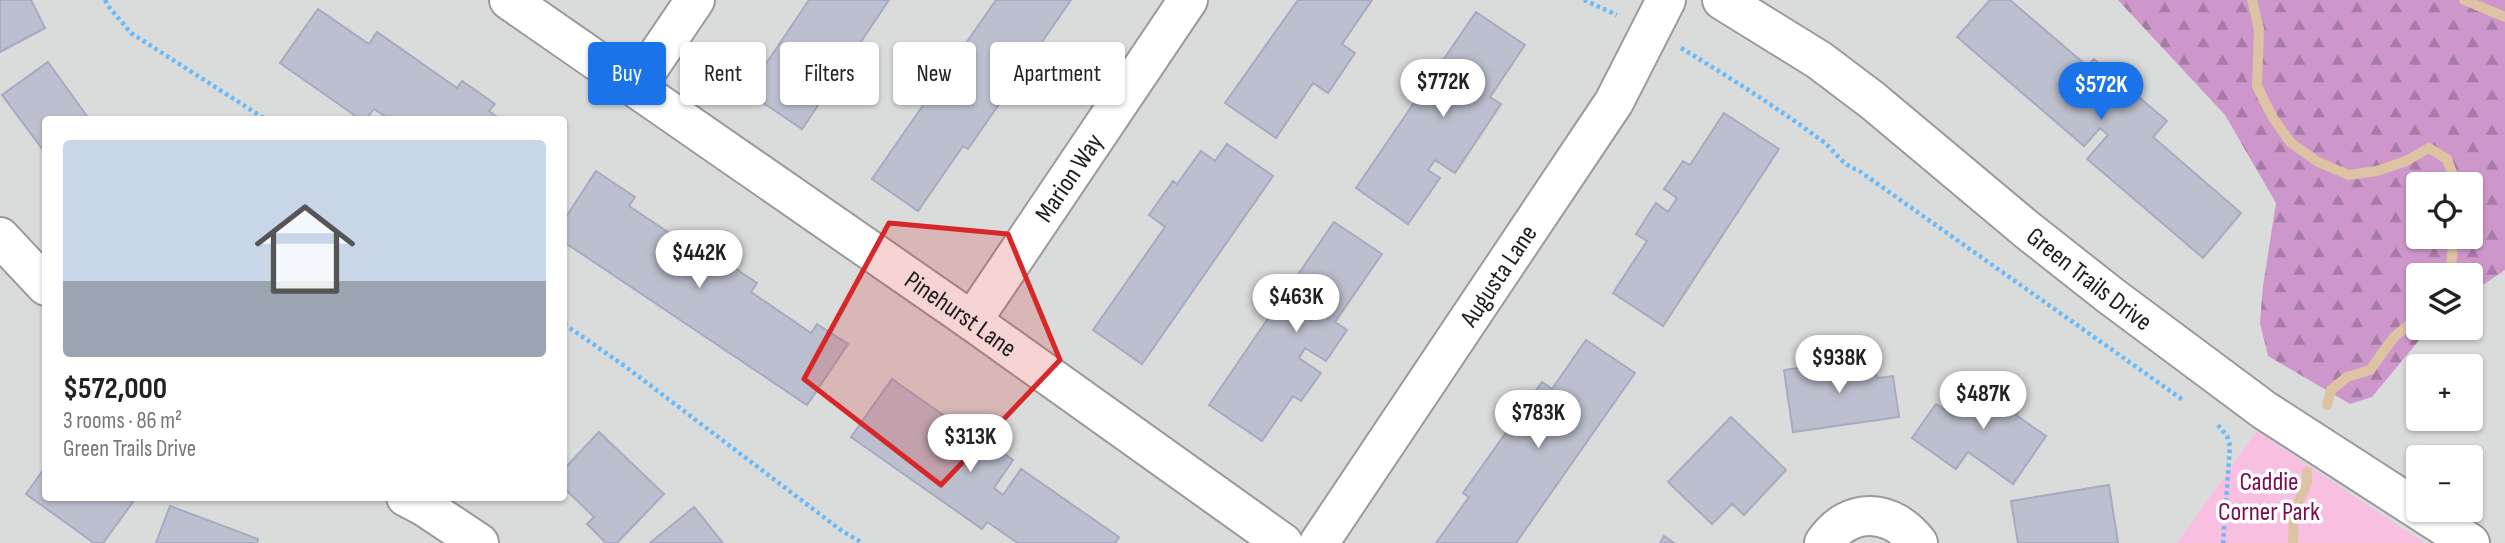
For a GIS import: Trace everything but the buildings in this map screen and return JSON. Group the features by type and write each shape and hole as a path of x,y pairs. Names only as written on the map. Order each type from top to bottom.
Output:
{"street":[{"name":"Pinehurst Lane","path":"509,0 588,54"},
{"path":"666,43 695,0"},
{"name":"Marion Way","path":"972,321 1188,0"},
{"name":"Augusta Lane","path":"1318,543 1614,102 1667,0"},
{"name":"Green Trails Drive","path":"1722,0 1841,76 1909,129 2026,229 2264,410 2470,543"},
{"name":"Pinehurst Lane","path":"662,105 972,321 1283,543"},
{"path":"0,237 42,282"},
{"path":"414,501 479,543"},
{"path":"1824,543 1832,531 1850,520 1868,516 1887,518 1904,527 1918,543"}],"path":[{"path":"105,0 131,33 260,116"},
{"path":"1584,0 1619,16"},
{"path":"1678,46 1752,91 1827,144 1847,166 1858,170 2185,401"},
{"path":"567,326 626,367 842,531 863,543"},
{"path":"2207,417 2227,436 2230,446 2223,543"}],"highlighted area":[{"path":"889,223 1008,234 1060,360 941,485 804,379"}],"shaded area":[{"path":"0,0 2505,0 2505,543 0,543"}],"green space":[{"path":"2118,0 2505,0 2505,270 2483,285 2483,263 2406,263 2406,340 2419,340 2372,397 2350,404 2268,356 2260,323 2276,203 2225,115"},
{"name":"Caddie Corner Park","path":"2257,431 2424,543 2177,543"}],"waterway":[{"path":"2252,0 2259,29 2257,86 2273,118 2291,143 2318,162 2349,175 2377,171 2406,161 2429,148 2447,159 2452,172"},
{"path":"2464,0 2505,17"},
{"path":"2452,249 2452,263"},
{"path":"2327,405 2331,390 2347,377 2370,370 2394,337 2406,327"},
{"path":"2293,543 2294,512 2307,483 2307,472"}]}
